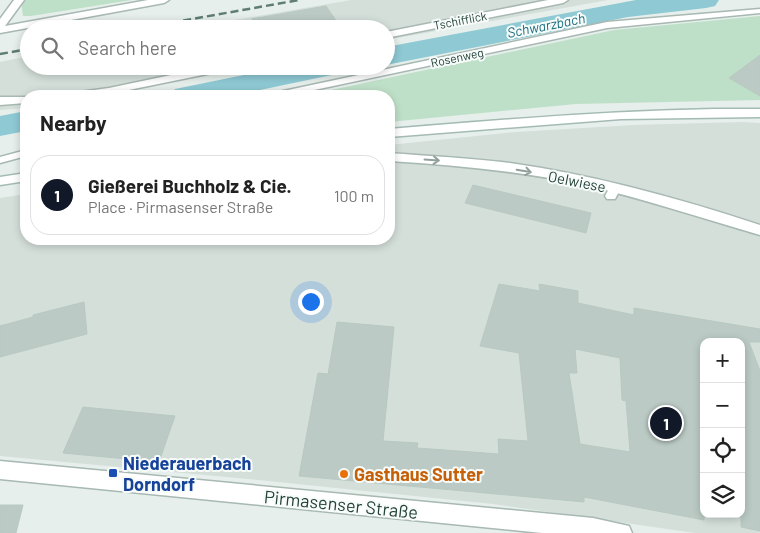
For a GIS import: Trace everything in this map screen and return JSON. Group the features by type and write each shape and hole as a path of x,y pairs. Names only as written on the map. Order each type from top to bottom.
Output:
{"street":[{"path":"0,26 19,0"},
{"path":"55,20 164,0"},
{"name":"Tschifflick","path":"395,33 563,0"},
{"path":"0,30 20,26"},
{"path":"114,90 188,75"},
{"path":"0,101 20,100"},
{"path":"395,133 597,116 712,112 760,113"},
{"name":"Oelwiese","path":"395,157 476,163 699,211 760,230"},
{"path":"0,181 20,179"},
{"name":"Pirmasenser Straße","path":"0,470 573,526 622,533"}],"lane":[{"name":"Rosenweg","path":"395,71 607,26 760,12"},
{"name":"Rosenweg","path":"303,90 374,75"},
{"path":"0,160 20,155"}],"shaded area":[{"path":"351,0 608,0 395,38 395,20 234,20"},
{"path":"20,58 20,75 206,75 130,90 20,90 20,108 0,110 0,62"},
{"path":"760,123 760,533 695,533 493,504 0,456 0,198 20,195 20,245 395,245 395,144 515,132 634,125"}],"green space":[{"path":"21,0 132,0 23,16"},
{"path":"760,16 760,100 576,104 395,121 395,90 331,90 614,30"}],"building":[{"path":"326,6 336,20 252,20"},
{"path":"760,55 760,96 729,78"},
{"path":"473,185 591,213 586,233 465,203"},
{"path":"499,284 540,291 539,284 578,291 578,303 634,315 634,308 760,329 760,342 749,342 760,371 760,531 741,527 741,518 745,518 745,338 700,338 700,518 704,518 704,520 584,497 584,502 299,476 318,373 328,374 337,322 394,327 383,441 418,443 417,448 499,454 498,439 528,441 519,353 480,346","holes":["575,349 620,358 622,400 626,401 630,452 580,444 569,373 577,373"]},
{"path":"84,302 87,334 0,357 0,326 33,317 33,315"},
{"path":"83,407 175,416 159,462 63,453"},
{"path":"0,505 23,505 16,533 0,533"}],"waterway":[{"name":"Schwarzbach","path":"395,54 628,9 706,0"},
{"name":"Schwarzbach","path":"216,90 290,75"},
{"name":"Schwarzbach","path":"0,126 20,122"}],"railway":[{"path":"187,20 299,0"},
{"path":"0,54 20,51"}],"place":[{"name":"Gießerei Buchholz & Cie.","path":"666,423"},
{"name":"Niederauerbach Dorndorf","path":"113,473"},
{"name":"Gasthaus Sutter","path":"344,474"}]}
